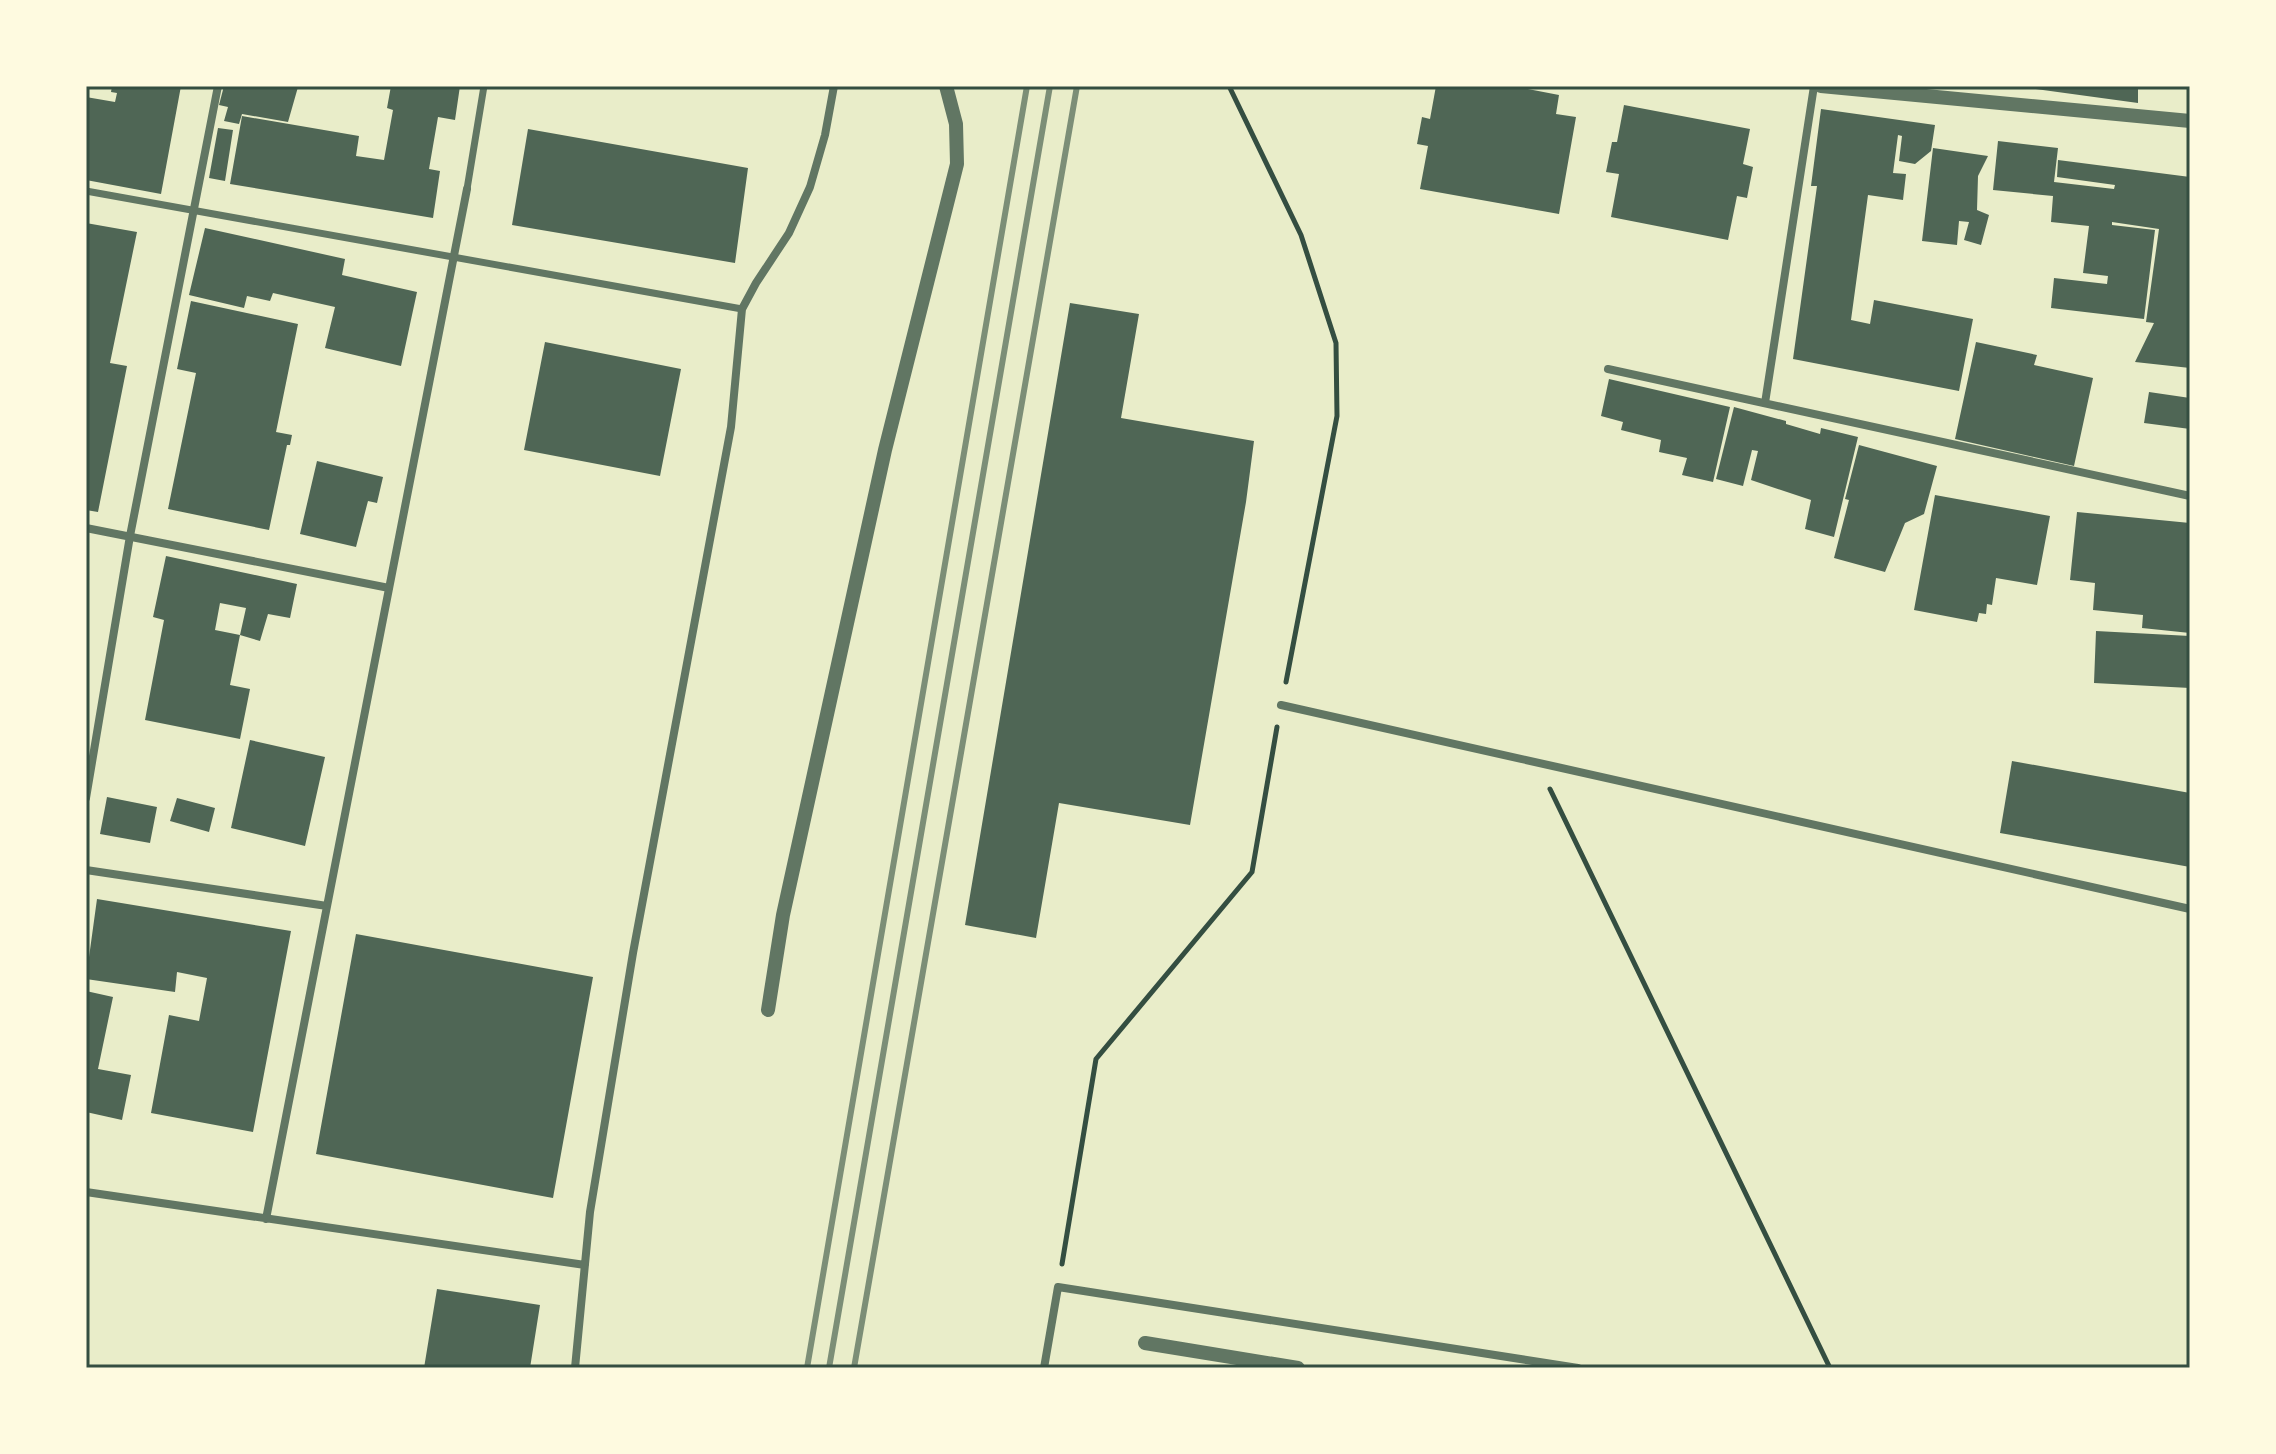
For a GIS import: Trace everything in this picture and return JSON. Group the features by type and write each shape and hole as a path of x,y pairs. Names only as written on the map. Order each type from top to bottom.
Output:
{"street":[{"path":"86,798 130,536 218,86"},
{"path":"266,1219 454,257 484,86"},
{"path":"575,1368 590,1212 633,953 731,427 742,309 789,233 805,199 822,149 834,86"},
{"path":"768,1010 783,915 885,450 957,164 956,124 946,86"},
{"path":"1765,403 1814,86"},
{"path":"1821,86 2190,121"},
{"path":"86,191 742,309"},
{"path":"1608,369 2190,496"},
{"path":"86,528 389,588"},
{"path":"1281,705 2190,909"},
{"path":"86,870 327,906"},
{"path":"86,1192 585,1265"},
{"path":"1044,1368 1058,1287 1578,1368"},
{"path":"1145,1343 1298,1368"}],"path":[{"path":"1058,1287 1096,1059 1252,872 1337,416 1336,343 1301,235 1229,86"},
{"path":"1538,762 1830,1368"}],"building":[{"path":"112,86 181,86 161,194 86,180 86,97 115,102 117,93 111,92"},
{"path":"224,86 298,87 288,122 242,114 239,124 224,121 228,107 219,105"},
{"path":"391,86 460,86 455,120 438,117 429,169 440,171 433,218 230,184 242,116 359,136 356,156 384,160 393,110 387,108"},
{"path":"1436,86 1512,86 1559,95 1556,114 1576,117 1559,214 1420,189 1428,146 1417,144 1422,117 1430,119"},
{"path":"2138,86 2138,103 2028,88"},
{"path":"1624,105 1750,129 1743,164 1753,167 1747,198 1737,196 1728,240 1611,217 1619,174 1606,172 1612,142 1617,142"},
{"path":"1821,109 1935,125 1931,151 1915,164 1899,161 1902,136 1898,135 1893,173 1906,174 1903,200 1868,195 1851,320 1870,324 1874,300 1973,319 1959,391 1793,359 1817,186 1811,186"},
{"path":"218,128 233,130 225,181 209,178"},
{"path":"528,129 748,168 735,263 512,225"},
{"path":"1998,141 2058,148 2054,182 2114,189 2115,185 2057,177 2058,160 2190,177 2190,368 2135,362 2154,323 2146,322 2159,229 2112,222 2112,225 2155,230 2144,319 2051,308 2054,278 2107,284 2108,276 2083,273 2089,226 2051,222 2053,196 1993,190"},
{"path":"1933,148 1988,156 1978,176 1977,210 1989,215 1981,245 1964,240 1969,222 1959,221 1957,245 1922,241"},
{"path":"86,223 137,232 110,363 127,366 98,512 86,510"},
{"path":"205,228 345,259 342,275 417,292 401,366 325,348 335,307 273,293 270,301 247,296 244,308 189,295"},
{"path":"191,301 298,324 276,432 292,435 290,445 287,445 269,530 168,509 196,373 177,369"},
{"path":"1070,303 1139,314 1121,418 1254,441 1190,825 1059,803 1036,938 965,925"},
{"path":"545,342 681,369 660,476 524,450"},
{"path":"1976,342 2037,355 2034,365 2093,378 2074,466 1955,439"},
{"path":"1609,379 1730,407 1713,482 1682,475 1687,458 1659,452 1661,440 1621,430 1623,422 1601,416"},
{"path":"2149,392 2190,398 2190,429 2144,423"},
{"path":"1734,407 1820,434 1821,428 1858,437 1834,537 1805,529 1811,500 1751,480 1758,451 1752,450 1743,486 1716,479"},
{"path":"1859,445 1937,466 1924,514 1905,523 1885,572 1834,558"},
{"path":"317,461 383,477 377,503 368,501 356,547 300,534"},
{"path":"1935,495 2050,516 2037,585 1996,578 1992,605 1987,604 1986,614 1979,613 1977,622 1914,610"},
{"path":"2077,512 2190,523 2190,633 2142,628 2143,615 2093,610 2095,583 2070,580"},
{"path":"166,556 297,584 290,618 268,614 260,641 240,635 230,685 250,689 240,739 145,720 164,620 153,617","holes":["220,603 246,608 240,635 215,630"]},
{"path":"2096,631 2190,636 2190,688 2094,683"},
{"path":"250,740 325,757 305,846 231,828"},
{"path":"2012,761 2190,793 2190,867 2000,833"},
{"path":"107,797 157,807 150,843 100,834"},
{"path":"177,798 215,808 209,832 170,821"},
{"path":"97,899 291,931 253,1132 151,1113 169,1015 199,1021 207,978 177,972 175,992 86,979"},
{"path":"356,934 593,977 553,1198 316,1154"},
{"path":"86,991 113,997 98,1069 131,1075 122,1120 86,1112"},
{"path":"437,1289 540,1305 530,1368 424,1368"}],"railway":[{"path":"807,1368 1027,86"},
{"path":"829,1368 1050,86"},
{"path":"854,1368 1077,86"}]}
